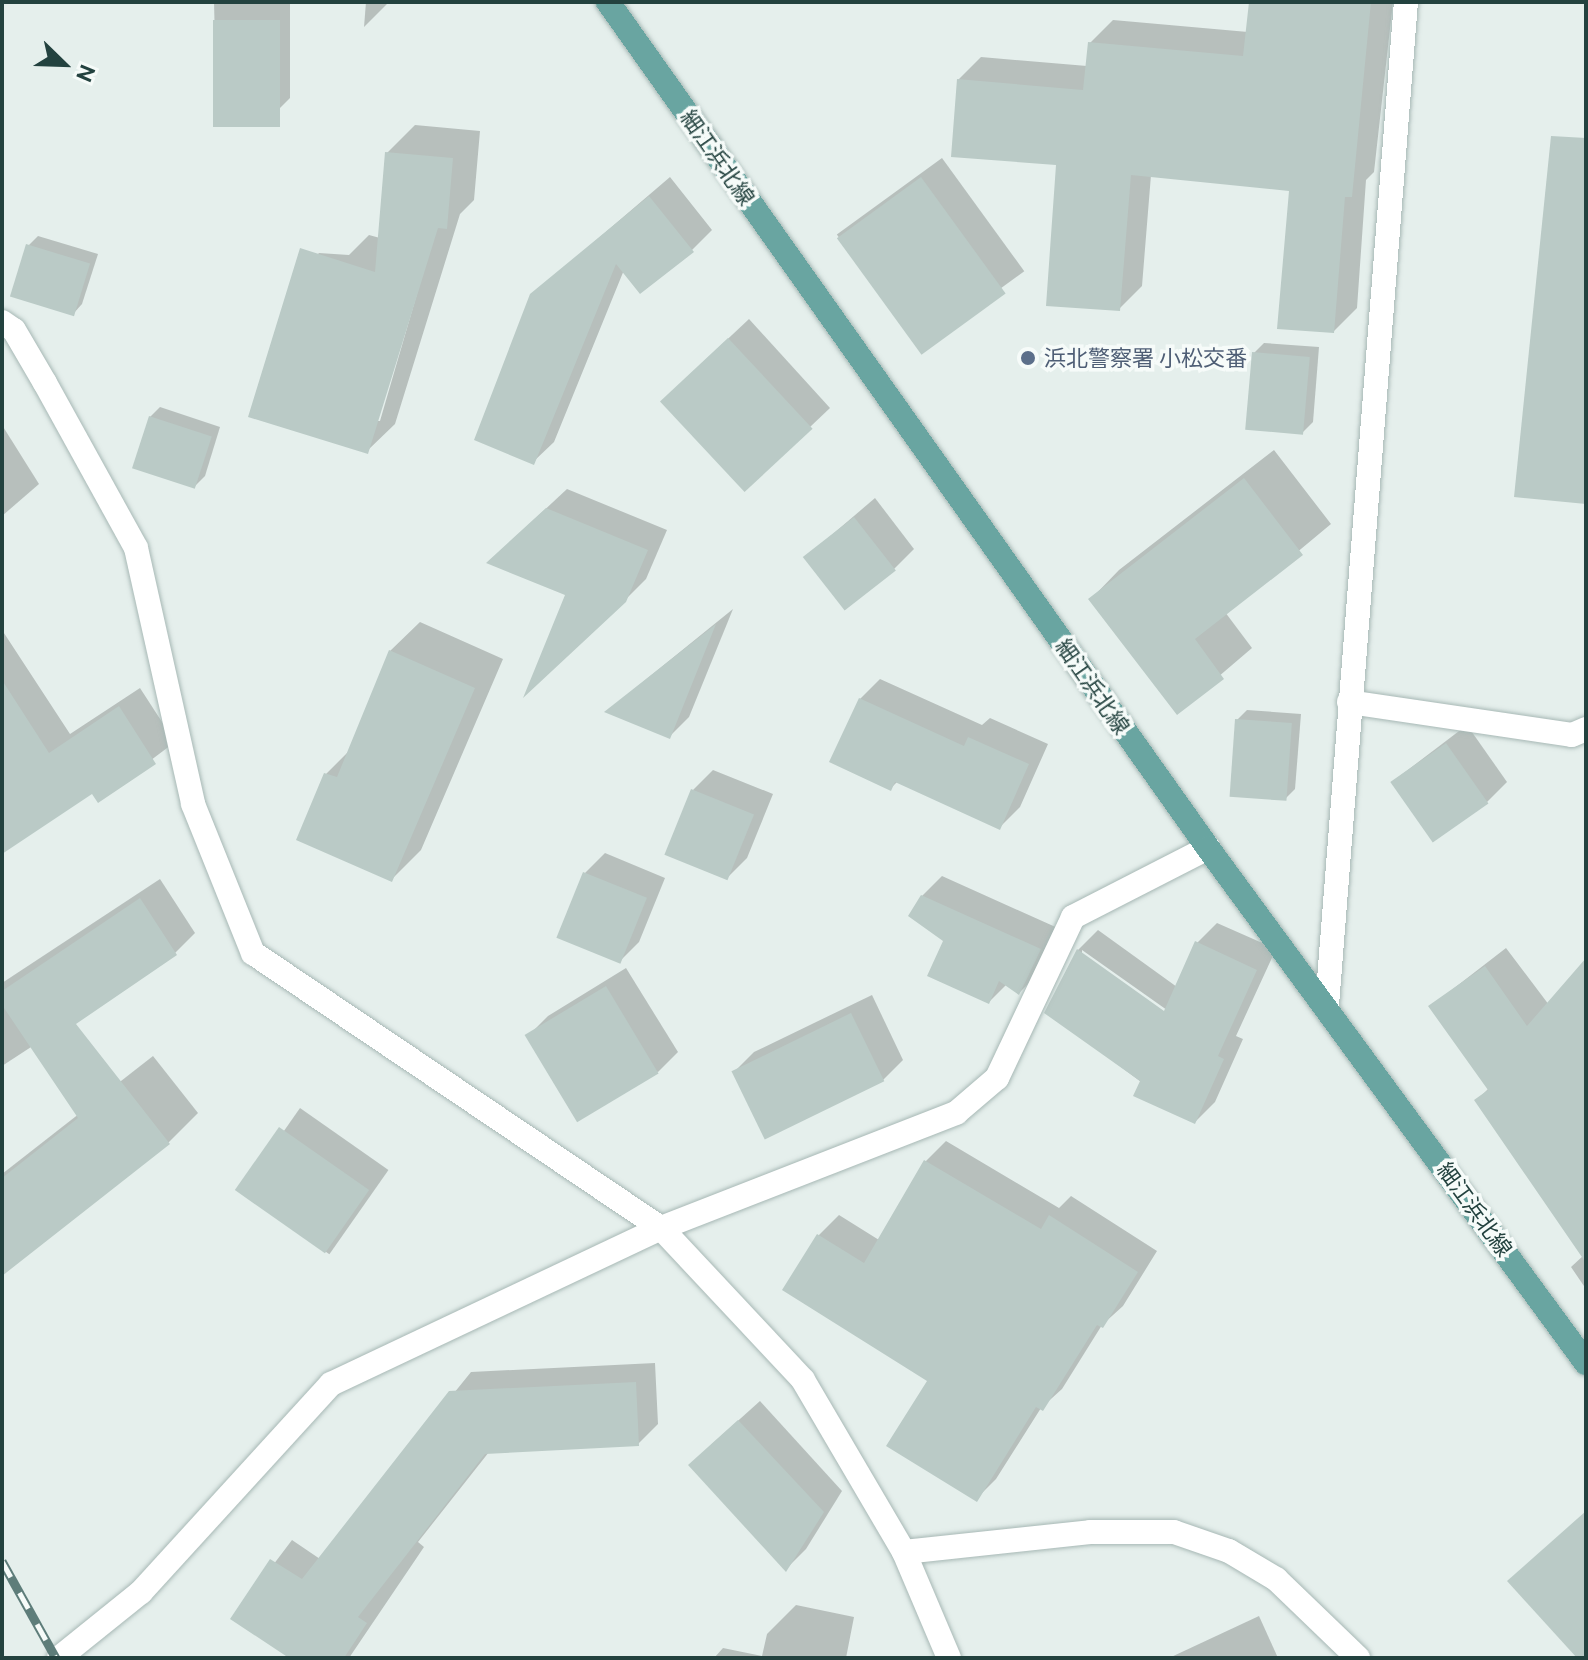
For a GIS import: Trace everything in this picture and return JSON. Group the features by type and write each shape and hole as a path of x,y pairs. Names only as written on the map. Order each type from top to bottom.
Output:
{"main road":[{"name":"細江浜北線","path":"608,2 1208,848 1327,1005 1586,1363"}],"street":[{"path":"1327,1005 1406,2"},
{"path":"2,322 14,330 136,548 193,804 253,953 661,1228 803,1380 904,1552 949,1658"},
{"path":"1349,702 1581,737"},
{"path":"59,1658 141,1592 331,1384 661,1228 956,1113 997,1078 1073,917 1208,848"},
{"path":"904,1552 1090,1532 1174,1532 1229,1551 1276,1579 1358,1658"}],"building":[{"path":"1249,2 1371,2 1352,197 1345,197 1334,333 1277,329 1289,191 1131,175 1120,311 1046,306 1056,165 951,157 957,79 1083,90 1088,42 1243,56"},
{"path":"213,20 280,20 280,127 213,127"},
{"path":"1551,136 1586,138 1586,504 1514,497"},
{"path":"385,152 453,158 447,229 438,228 368,454 248,417 300,248 375,272"},
{"path":"921,177 1006,293 922,355 837,238"},
{"path":"649,196 694,252 640,294 616,264 534,465 474,440 530,294"},
{"path":"26,244 90,264 74,316 10,297"},
{"path":"728,338 813,429 745,492 660,401"},
{"path":"1252,352 1310,357 1303,435 1245,430"},
{"path":"149,416 212,436 195,489 132,468"},
{"path":"1244,478 1303,555 1195,639 1224,679 1177,715 1088,599"},
{"path":"546,508 648,550 626,602 523,698 565,595 486,563"},
{"path":"854,517 896,571 845,611 803,557"},
{"path":"716,624 670,739 604,712"},
{"path":"389,650 475,688 392,882 296,840 324,773 337,777"},
{"path":"2,680 49,753 119,706 156,764 98,803 92,794 2,854"},
{"path":"859,698 964,746 968,737 1029,764 1000,830 895,782 891,791 829,762"},
{"path":"1235,719 1292,723 1286,801 1230,797"},
{"path":"1446,743 1488,804 1433,843 1390,782"},
{"path":"691,789 754,814 727,880 664,855"},
{"path":"583,872 647,898 620,964 556,938"},
{"path":"921,895 1041,949 1019,995 999,981 989,1004 927,976 943,941 908,916"},
{"path":"140,898 177,955 76,1024 170,1144 2,1276 2,1178 78,1118 2,1005 2,991"},
{"path":"1195,941 1257,970 1218,1056 1224,1059 1195,1124 1133,1096 1140,1081 1044,1013 1077,949 1164,1011"},
{"path":"1586,958 1586,1263 1474,1100 1488,1090 1428,1006 1485,966 1527,1026"},
{"path":"606,986 659,1073 577,1122 525,1035"},
{"path":"851,1013 884,1081 765,1140 731,1071"},
{"path":"279,1127 369,1190 325,1253 235,1190"},
{"path":"924,1160 1041,1229 1049,1215 1138,1272 1103,1328 1097,1325 1043,1411 1036,1407 977,1502 886,1446 927,1381 782,1290 817,1234 864,1263"},
{"path":"636,1382 639,1446 485,1454 358,1617 367,1623 344,1658 289,1658 230,1619 270,1559 302,1579 449,1391"},
{"path":"738,1420 824,1512 786,1572 688,1465"},
{"path":"1586,1511 1586,1658 1577,1658 1507,1581"}],"railway":[{"path":"2,1561 56,1658"}],"place":[{"name":"浜北警察署 小松交番","path":"1028,358"}]}
